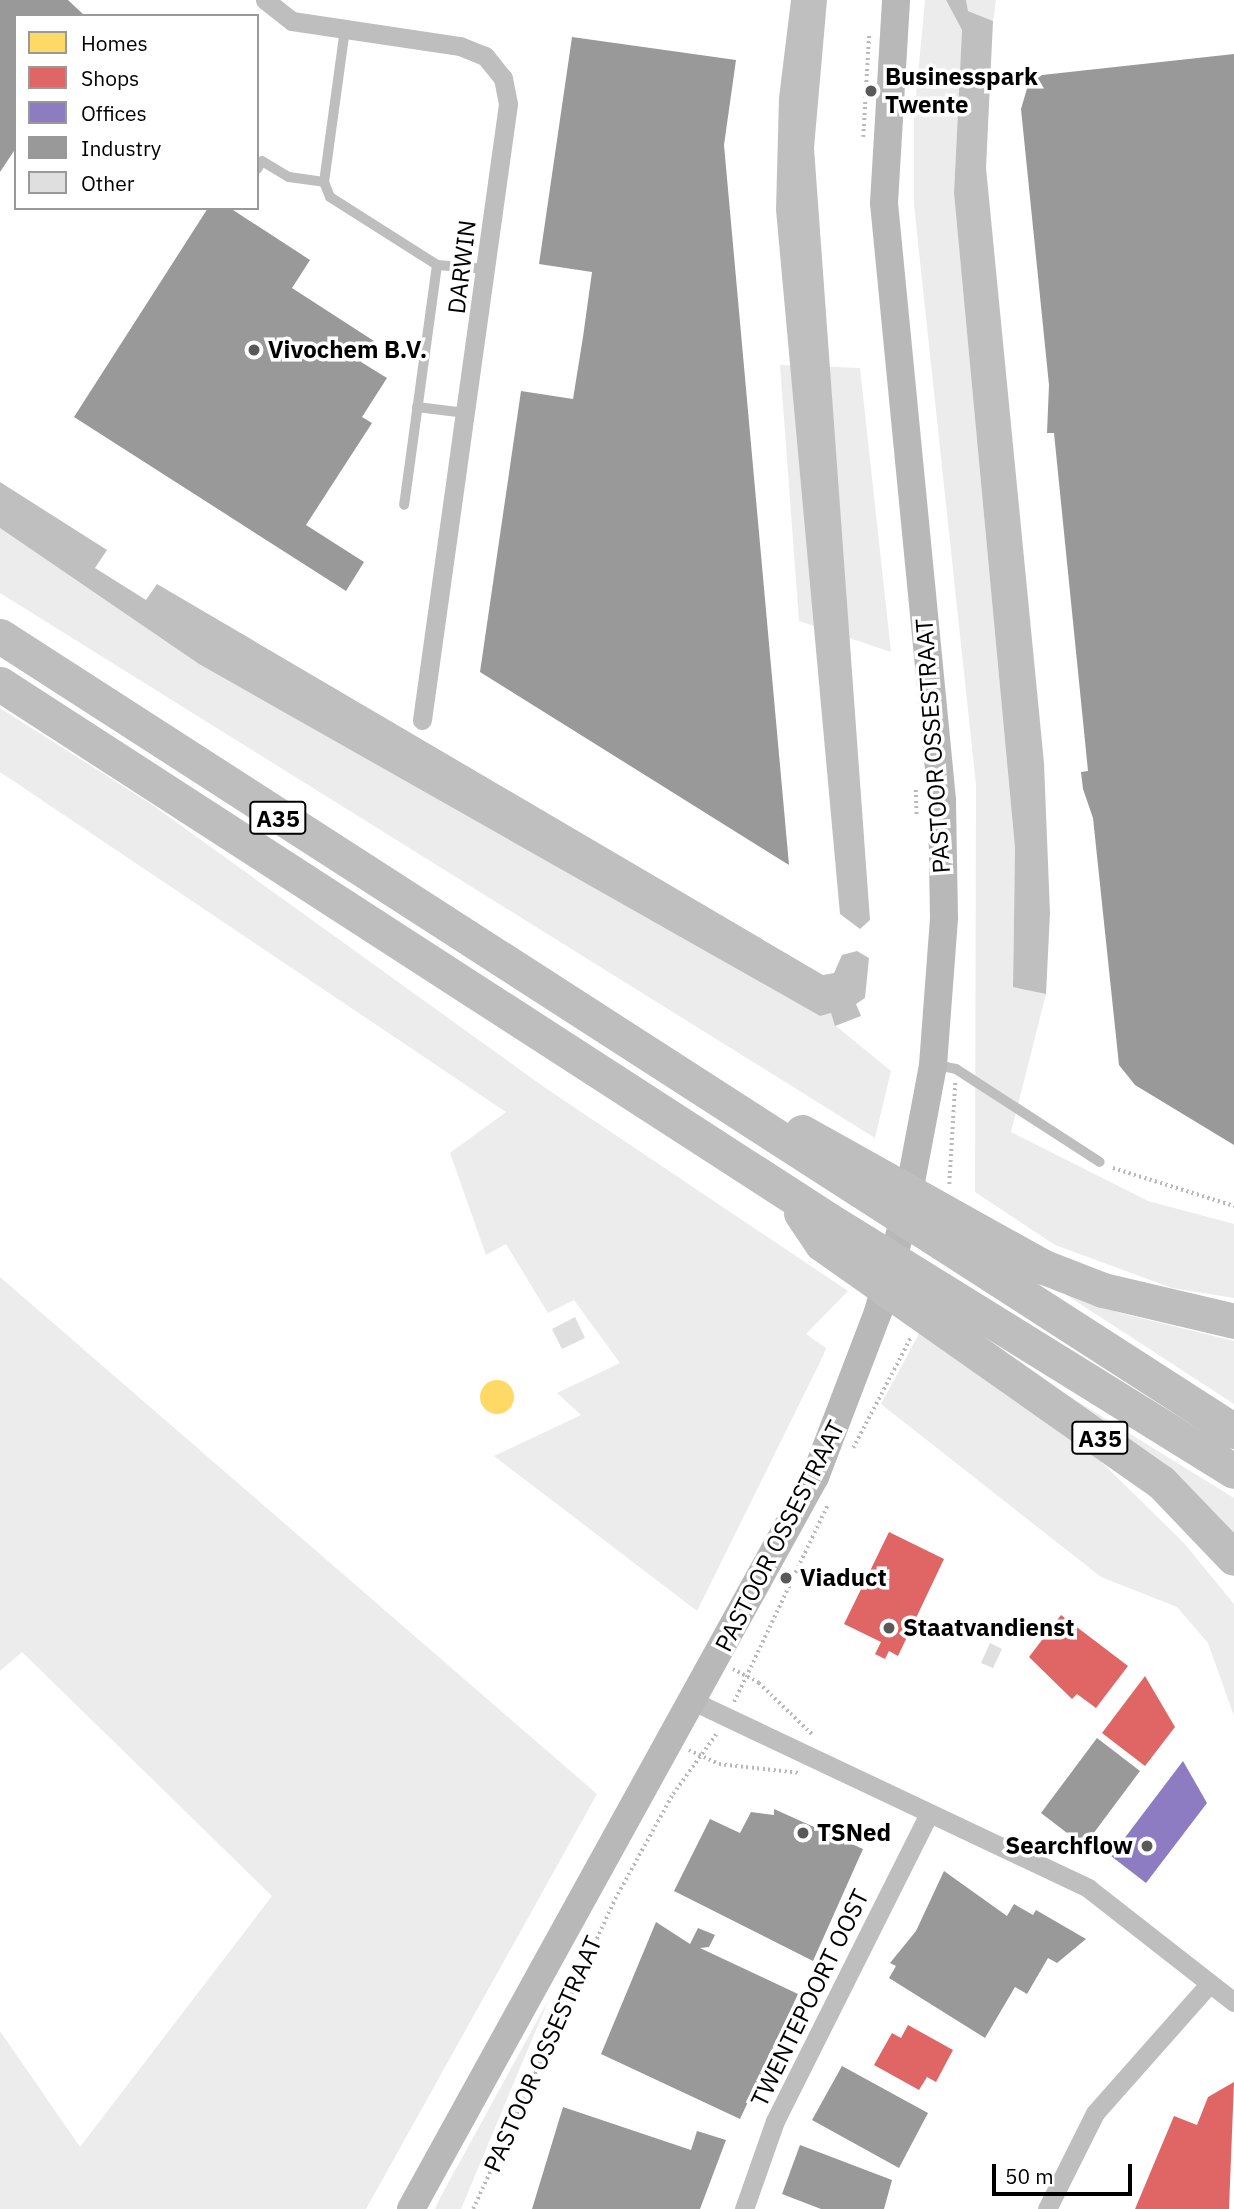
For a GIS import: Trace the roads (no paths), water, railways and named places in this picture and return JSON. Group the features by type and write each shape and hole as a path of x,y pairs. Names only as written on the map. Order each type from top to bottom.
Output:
{"highway":[{"name":"A35","path":"0,636 624,1042 842,1168 974,1250 1234,1431"},
{"name":"A35","path":"0,684 788,1194 826,1232 956,1318 1234,1471"},
{"name":"A35","path":"974,1250 1103,1290 1234,1321"},
{"name":"A35","path":"956,1318 1161,1482 1234,1558"}],"main road":[{"name":"PASTOOR OSSESTRAAT","path":"421,2207 515,2029 789,1529 837,1428 882,1301 944,1067 942,800 884,203 896,0"}],"street":[{"name":"DARWIN","path":"265,0 292,21 460,46 485,56 503,78 508,104 467,414 422,720"},
{"path":"695,1702 1088,1888 1234,2002"},
{"name":"TWENTEPOORT OOST","path":"744,2209 775,2121 929,1812"},
{"path":"1047,2209 1095,2113 1209,1984"}],"lane":[{"path":"345,29 324,182 330,197 437,265 486,269"},
{"path":"259,166 262,161 289,177 324,182"},
{"path":"404,505 437,265"},
{"path":"417,407 467,414"},
{"path":"944,1067 1100,1162"}],"place":[{"name":"Businesspark Twente","path":"871,91"},
{"name":"Vivochem B.V.","path":"254,350"},
{"name":"Viaduct","path":"786,1578"},
{"name":"Staatvandienst","path":"889,1628"},
{"name":"TSNed","path":"803,1833"},
{"name":"Searchflow","path":"1147,1846"}]}
